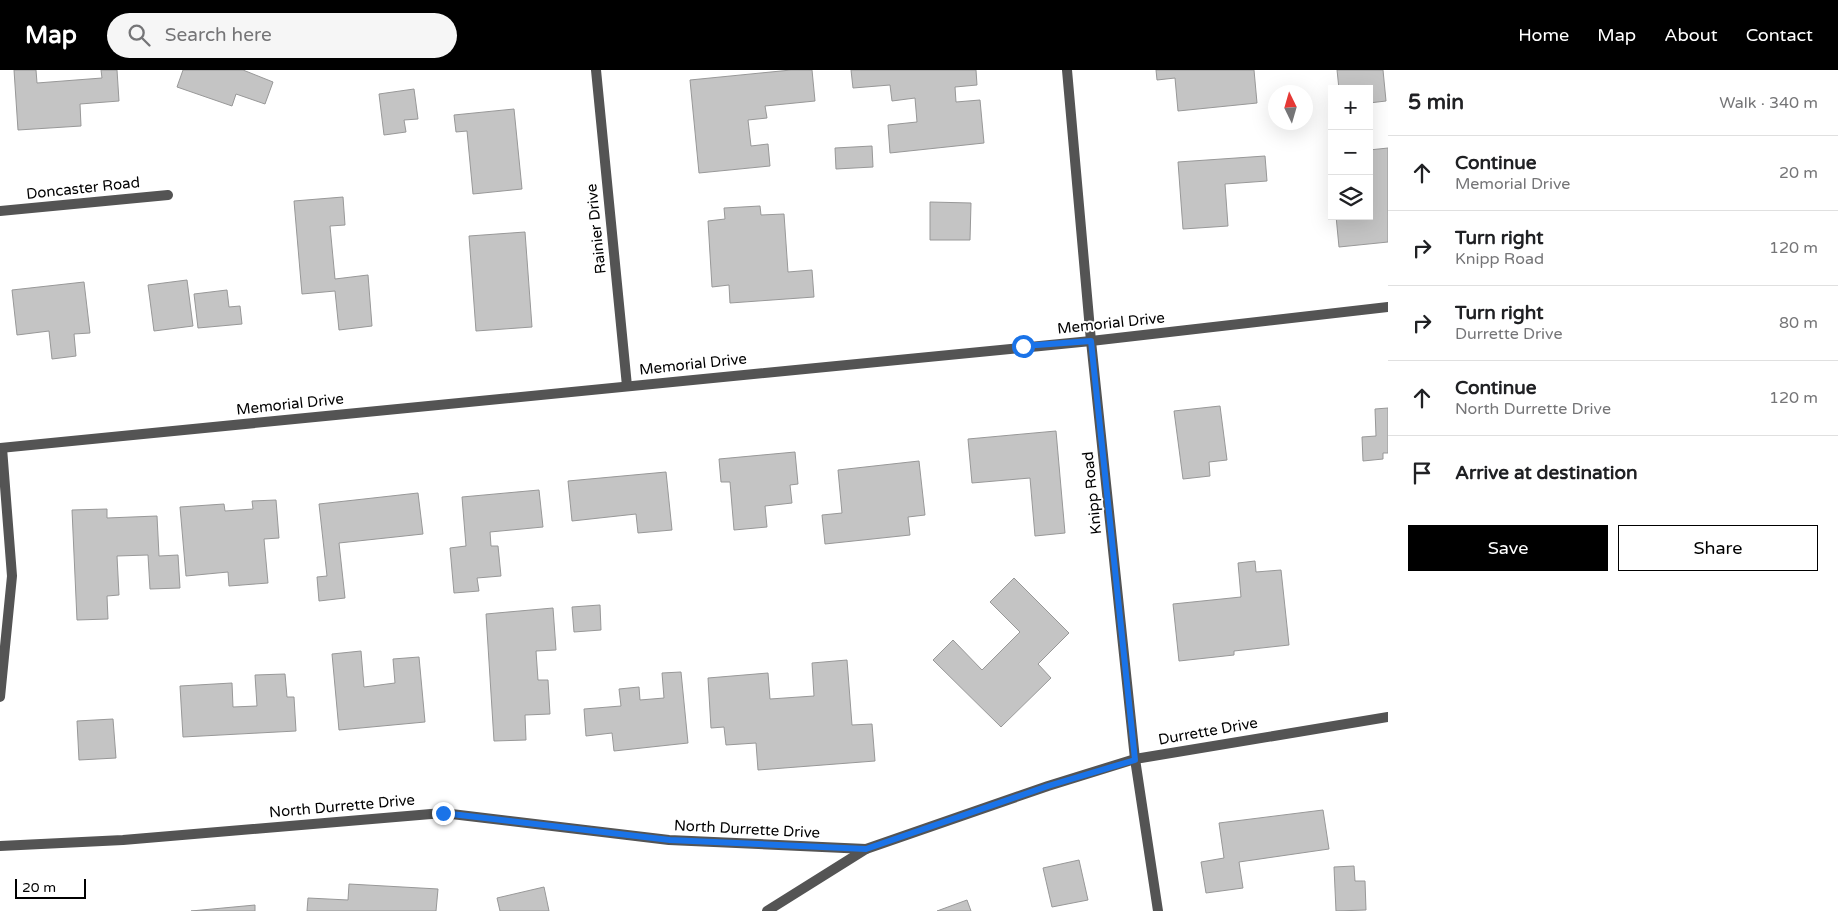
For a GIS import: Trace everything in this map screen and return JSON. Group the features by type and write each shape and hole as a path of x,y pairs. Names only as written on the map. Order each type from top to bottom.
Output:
{"street":[{"name":"Rainier Drive","path":"596,70 627,386"},
{"name":"Knipp Road","path":"1067,70 1091,341 1135,760 1158,911"},
{"name":"Doncaster Road","path":"0,211 168,195"},
{"name":"Memorial Drive","path":"1,448 1091,341 1388,307"},
{"path":"0,697 12,576 1,448"},
{"name":"Durrette Drive","path":"866,849 1048,786 1135,760 1388,717"},
{"name":"North Durrette Drive","path":"0,846 123,840 443,813 670,840 866,849"},
{"path":"767,911 866,849"}],"building":[{"path":"14,70 36,70 37,83 102,78 101,70 117,70 119,101 80,104 81,126 18,130"},
{"path":"183,70 243,70 273,82 265,104 236,94 232,106 177,87"},
{"path":"791,70 812,70 815,101 765,106 767,118 748,120 751,146 768,144 770,166 699,173 690,80"},
{"path":"851,70 976,70 977,85 955,87 956,102 980,100 984,143 890,153 888,125 917,122 915,98 892,101 890,85 853,88"},
{"path":"1156,70 1254,70 1257,103 1178,111 1175,78 1157,80"},
{"path":"1337,70 1383,70 1386,101 1373,103 1373,85 1339,85"},
{"path":"414,89 418,119 404,120 406,132 384,135 379,94"},
{"path":"514,109 522,189 473,194 467,131 456,132 454,115"},
{"path":"872,146 873,167 836,169 835,148"},
{"path":"1388,148 1388,242 1339,247 1336,220 1373,220 1373,150"},
{"path":"1265,156 1267,181 1225,184 1228,226 1183,229 1178,162"},
{"path":"343,197 345,225 330,226 335,279 368,275 372,326 339,330 335,291 302,294 294,201"},
{"path":"930,202 971,203 970,240 930,240"},
{"path":"760,206 761,215 784,214 788,272 812,270 814,297 730,303 729,285 712,287 708,221 725,219 724,208"},
{"path":"525,232 532,327 476,331 469,236"},
{"path":"187,280 193,326 154,331 148,285"},
{"path":"84,282 90,333 74,334 76,356 52,359 49,331 17,335 12,290"},
{"path":"227,290 229,307 240,306 242,324 198,328 194,294"},
{"path":"1220,406 1227,460 1209,462 1210,476 1183,479 1174,411"},
{"path":"1388,408 1388,453 1383,453 1383,459 1363,461 1362,437 1376,436 1375,409"},
{"path":"1056,431 1065,533 1035,536 1030,478 972,483 968,439"},
{"path":"795,452 798,484 790,485 792,503 765,506 767,527 734,530 730,482 721,482 719,459"},
{"path":"919,461 925,515 908,517 910,535 825,544 822,515 842,513 838,470"},
{"path":"666,472 672,530 638,533 636,514 572,521 568,481"},
{"path":"539,490 543,527 490,532 491,546 498,546 501,576 477,578 479,591 454,593 450,548 466,546 462,497"},
{"path":"418,493 423,534 339,543 345,598 319,601 317,577 327,576 319,504"},
{"path":"276,500 279,538 264,539 268,583 229,586 228,572 186,576 180,507 224,504 225,511 253,509 252,501"},
{"path":"107,509 107,518 157,516 159,556 178,555 180,588 150,589 148,555 117,556 119,595 107,596 108,619 77,620 72,510"},
{"path":"1255,561 1256,572 1281,570 1289,645 1234,651 1234,655 1179,661 1173,604 1241,597 1238,563"},
{"path":"1014,578 1069,633 1038,664 1051,678 1001,727 933,660 953,640 982,670 1020,632 990,602"},
{"path":"600,605 601,630 574,632 572,607"},
{"path":"553,608 556,650 536,651 538,680 548,680 550,714 525,715 526,740 494,741 486,614"},
{"path":"361,651 364,687 395,683 393,659 419,657 425,722 339,730 332,654"},
{"path":"847,660 852,725 872,724 875,761 758,770 756,743 726,745 724,727 711,728 708,678 768,673 770,699 814,696 812,663"},
{"path":"681,672 688,743 614,751 612,733 586,736 584,709 621,706 619,689 639,687 640,700 664,698 662,673"},
{"path":"285,674 287,697 294,697 296,731 183,737 180,686 232,683 233,707 257,706 255,675"},
{"path":"113,719 116,758 79,760 77,721"},
{"path":"1323,810 1329,849 1239,862 1243,888 1206,893 1201,862 1224,858 1219,823"},
{"path":"1079,860 1088,900 1052,907 1043,868"},
{"path":"1354,866 1355,881 1365,881 1366,910 1336,911 1334,867"},
{"path":"349,884 438,889 436,911 307,911 308,898 348,900"},
{"path":"544,887 549,911 500,911 497,898"},
{"path":"967,900 971,911 937,911"},
{"path":"255,905 255,911 191,911"}],"route":[{"path":"443,813 670,840 866,849 1048,786 1135,760 1091,341 1023,346"}]}
